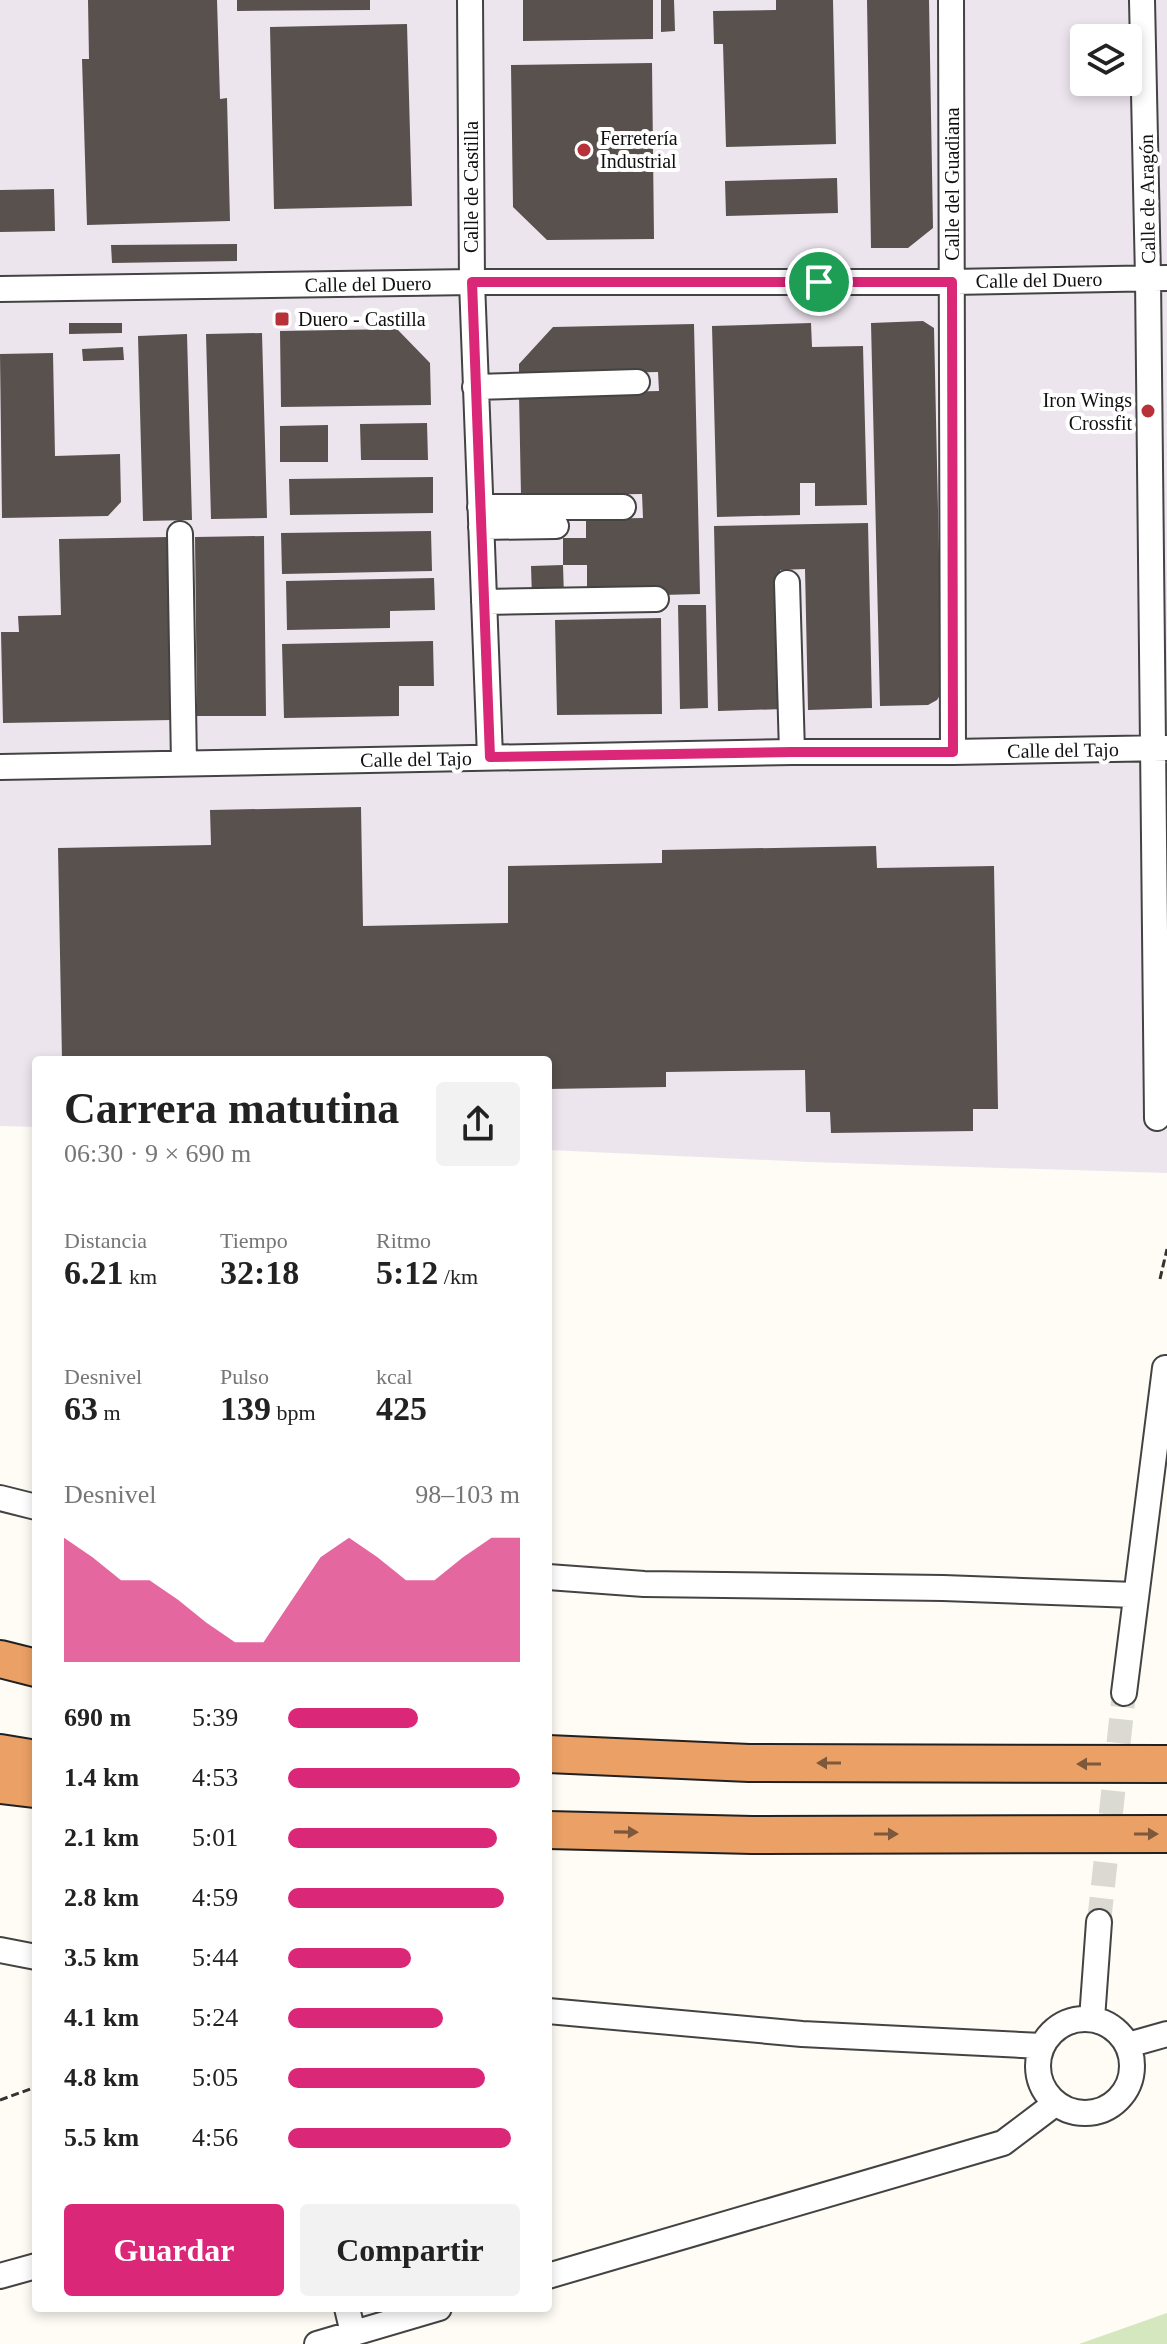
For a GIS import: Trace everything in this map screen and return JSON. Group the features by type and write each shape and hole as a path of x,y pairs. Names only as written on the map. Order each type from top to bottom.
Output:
{"highway":[{"path":"0,1659 32,1667"},
{"path":"0,1682 32,1688"},
{"path":"552,1751 624,1759 749,1763 1167,1764"},
{"path":"0,1753 32,1758"},
{"path":"0,1785 32,1789"},
{"path":"552,1830 752,1835 1167,1834"}],"street":[{"name":"Calle de Castilla","path":"470,0 472,282 490,757"},
{"name":"Calle del Guadiana","path":"951,0 953,752"},
{"name":"Calle de Aragón","path":"1142,0 1158,278 1161,748 1157,1118"},
{"name":"Calle del Duero","path":"0,289 472,282 952,282 1158,278"},
{"path":"475,387 637,382"},
{"path":"480,517 623,507"},
{"path":"480,517 556,526"},
{"path":"180,534 184,763"},
{"path":"787,583 792,752"},
{"path":"484,602 656,599"},
{"name":"Calle del Tajo","path":"0,767 1161,748"},
{"path":"1124,1693 1165,1368"},
{"path":"0,1498 32,1506"},
{"path":"552,1577 644,1584 943,1588 1135,1595"},
{"path":"1092,2019 1099,1922"},
{"path":"0,1950 32,1956"},
{"path":"552,2011 802,2034 1042,2046"},
{"path":"1082,2018 1092,2019 1111,2026 1128,2045 1131,2075 1127,2088 1114,2103 1088,2113 1071,2111 1056,2103 1045,2091 1039,2077 1038,2060 1049,2035 1063,2024 1082,2018"},
{"path":"1128,2045 1167,2034"},
{"path":"552,2275 1003,2143 1056,2103"},
{"path":"0,2276 32,2267"},
{"path":"348,2312 353,2333"},
{"path":"317,2344 425,2312"}],"path":[{"path":"1160,1279 1167,1249"},
{"path":"0,2100 32,2088"}],"shaded area":[{"path":"0,0 1167,0 1167,1173 552,1150 552,1056 32,1056 32,1127 0,1126"}],"green space":[{"path":"1167,2313 1167,2344 1079,2344"}],"building":[{"path":"88,0 217,0 220,99 227,98 230,221 87,225 82,59 89,59"},
{"path":"237,0 370,0 370,10 237,11"},
{"path":"523,0 653,0 653,39 523,41"},
{"path":"661,0 674,0 675,31 661,32"},
{"path":"776,0 833,0 836,144 726,147 723,44 714,44 713,11 776,10"},
{"path":"867,0 929,0 933,228 908,248 871,248"},
{"path":"407,24 412,206 274,209 270,27"},
{"path":"652,63 654,239 547,240 513,207 511,65"},
{"path":"837,178 838,213 726,216 725,181"},
{"path":"54,189 55,231 0,232 0,190"},
{"path":"237,244 237,261 112,263 111,245"},
{"path":"923,321 934,328 942,692 937,700 928,705 880,706 871,323"},
{"path":"69,323 122,323 122,333 69,334"},
{"path":"811,323 812,347 863,346 867,505 815,506 815,483 800,483 800,515 717,517 712,326"},
{"path":"694,324 700,594 587,597 587,565 563,565 563,538 586,538 586,519 643,518 642,494 521,496 519,394 659,391 658,372 519,375 519,364 553,327"},
{"path":"397,329 430,363 431,405 281,407 280,331"},
{"path":"262,333 267,518 211,519 206,334"},
{"path":"187,334 192,520 143,521 138,336"},
{"path":"123,347 124,360 83,361 82,349"},
{"path":"53,353 55,456 120,454 121,502 108,516 2,518 0,354"},
{"path":"427,423 428,460 361,460 360,424"},
{"path":"328,425 328,462 280,462 280,426"},
{"path":"433,477 433,513 290,515 289,479"},
{"path":"868,523 872,708 808,710 805,569 780,570 783,709 718,711 714,526"},
{"path":"431,531 432,571 282,574 281,533"},
{"path":"264,536 266,716 197,716 195,537"},
{"path":"169,537 172,720 3,723 1,632 19,632 18,616 61,615 59,539"},
{"path":"563,565 564,597 532,598 531,566"},
{"path":"434,578 435,610 390,611 390,628 287,630 286,581"},
{"path":"678,605 706,605 708,708 680,709"},
{"path":"661,618 662,714 557,715 555,620"},
{"path":"433,641 434,686 399,686 399,716 284,718 282,644"},
{"path":"361,807 363,926 508,923 508,866 662,863 662,850 876,846 877,868 994,866 998,1109 973,1109 973,1131 831,1133 830,1112 806,1112 805,1070 666,1072 666,1087 552,1089 552,1056 62,1056 58,848 211,845 210,810"}],"tunnel":[{"path":"1099,1922 1124,1693"}],"place":[{"name":"Ferretería Industrial","path":"584,150"},
{"name":"Duero - Castilla","path":"282,319"},
{"name":"Iron Wings Crossfit","path":"1148,411"}],"route":[{"path":"472,282 819,282 952,282 953,752 490,757 472,282"}]}
